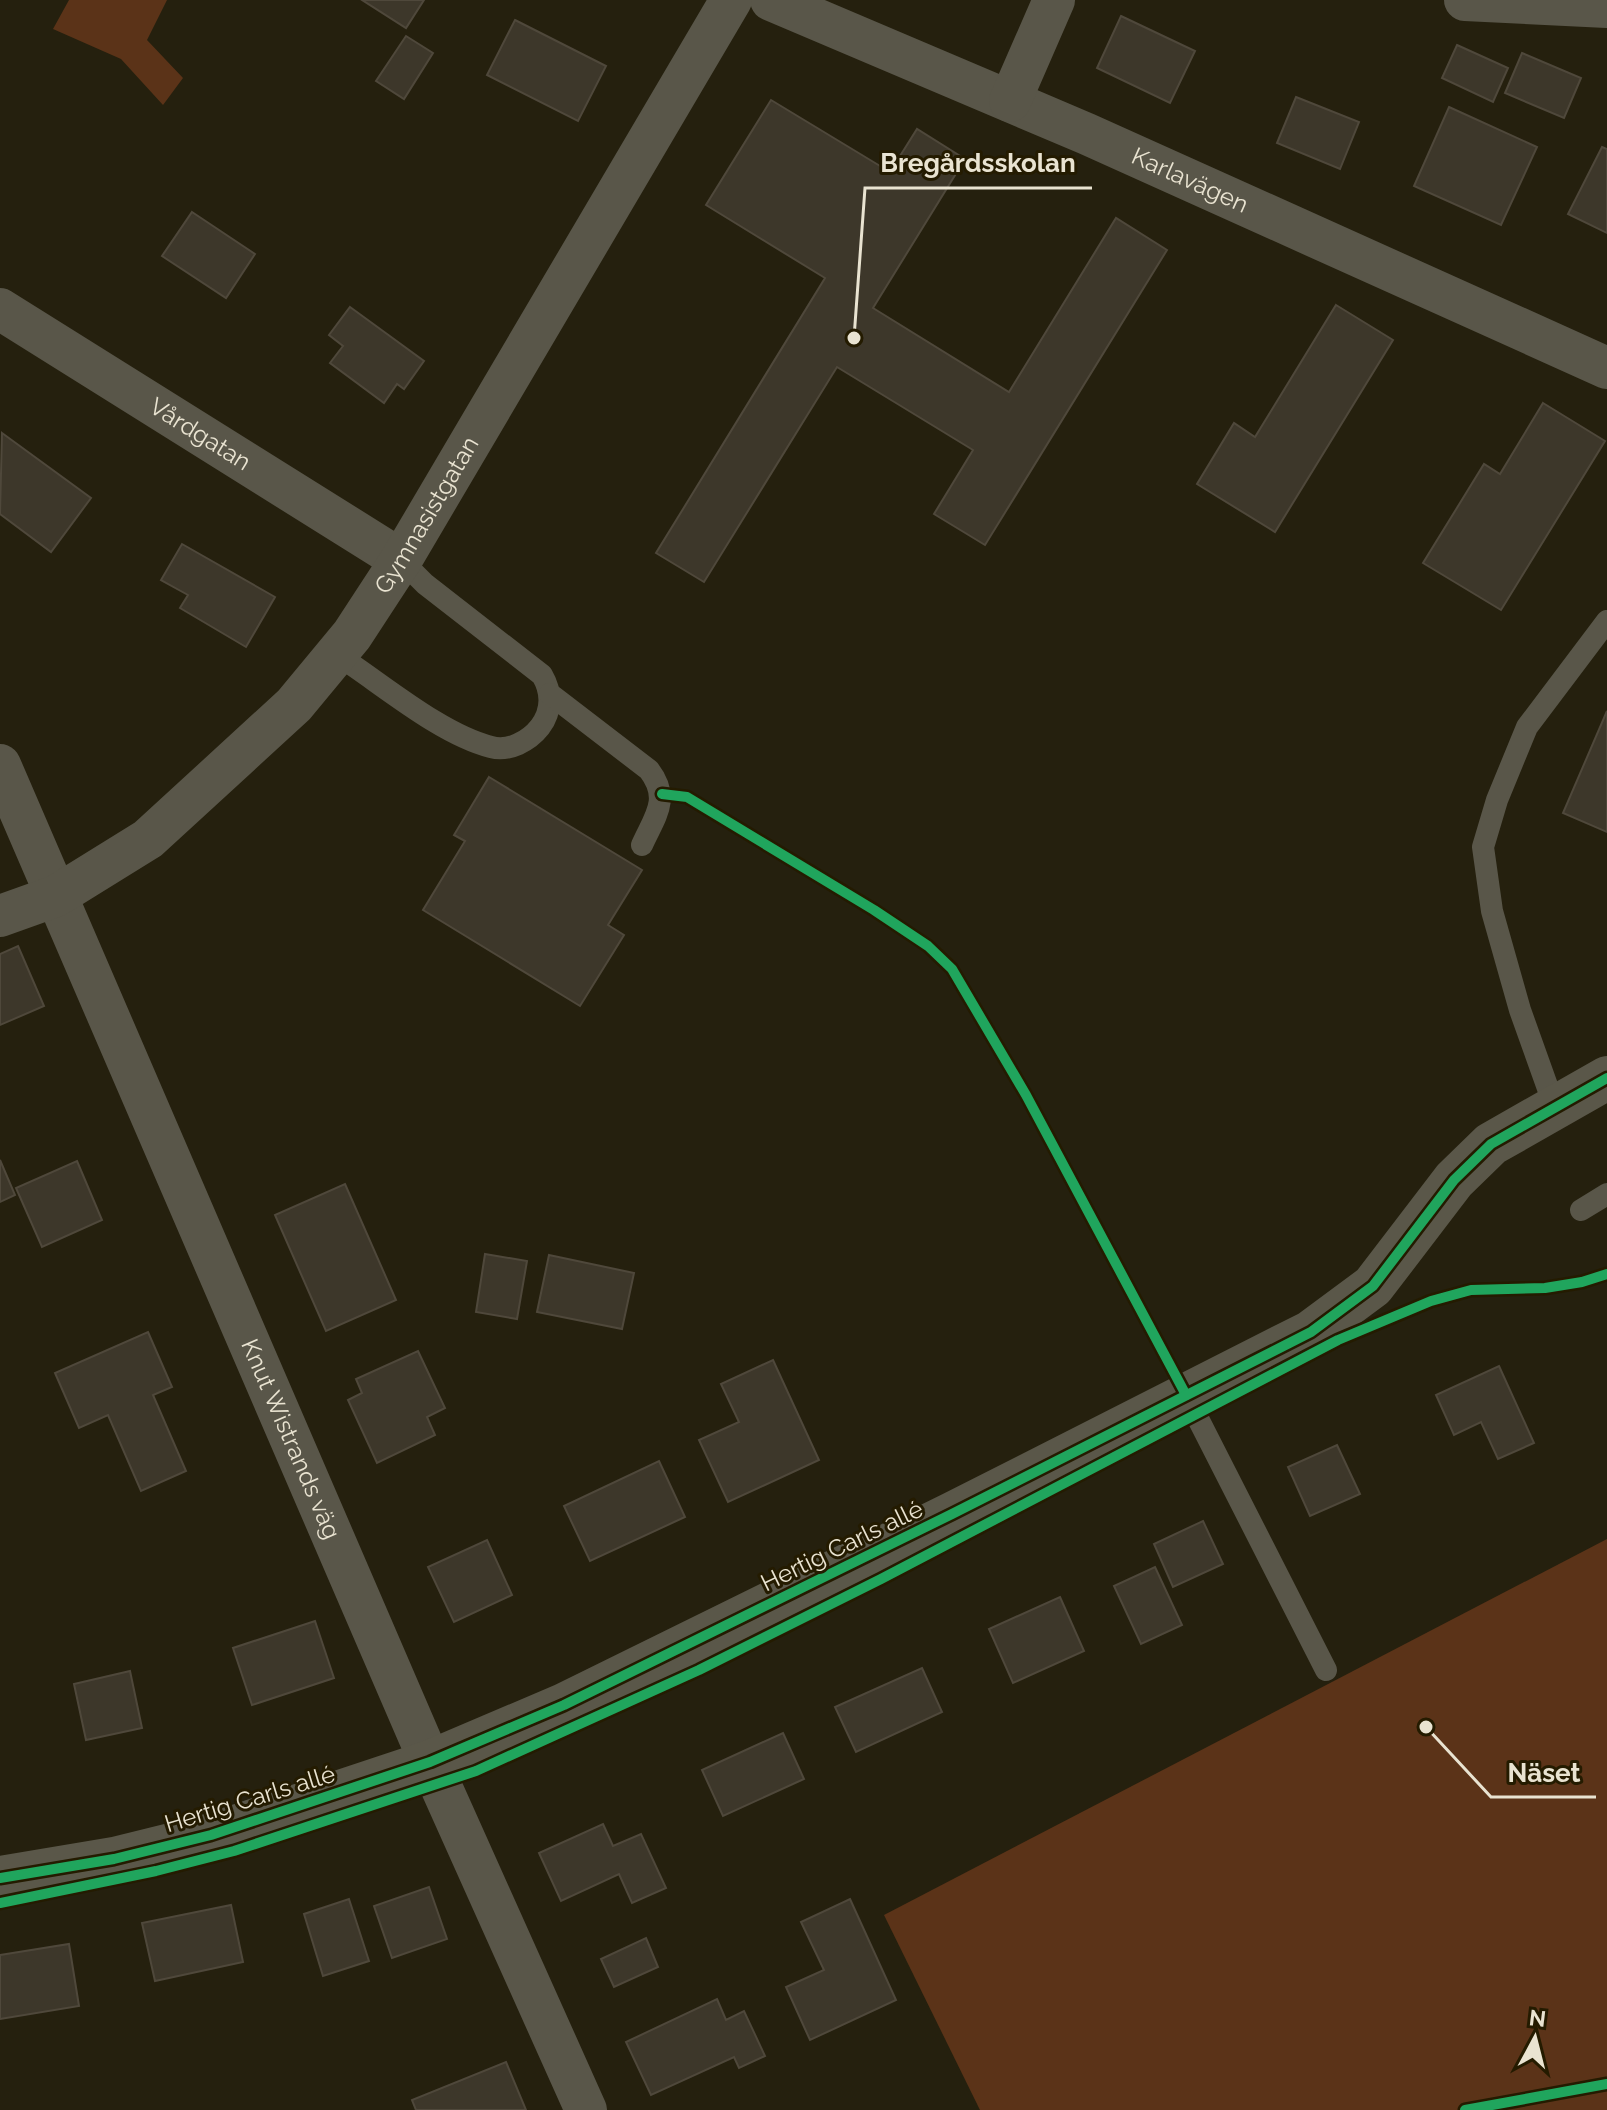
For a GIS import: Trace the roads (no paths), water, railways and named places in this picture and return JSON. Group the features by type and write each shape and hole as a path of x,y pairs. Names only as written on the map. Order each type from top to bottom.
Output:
{"street":[{"name":"Gymnasistgatan","path":"0,916 56,896 148,839 294,705 336,654 401,560 731,0"},
{"name":"Karlavägen","path":"771,0 1010,101 1607,368"},
{"path":"1010,101 1054,0"},
{"path":"1465,0 1607,7"},
{"name":"Vårdgatan","path":"0,309 401,560"},
{"name":"Knut Wistrands väg","path":"0,765 430,1762 586,2110"},
{"name":"Hertig Carls allé","path":"0,1878 114,1859 211,1835 430,1762 564,1705 1311,1332 1373,1286 1464,1171 1491,1144 1607,1078"}],"lane":[{"path":"336,654 431,717 492,748 514,746 535,733 548,713 550,694 548,684 534,665 448,603 401,560"},
{"path":"1555,1108 1520,1010 1500,939 1483,847 1497,800 1527,727 1607,621"},
{"path":"550,694 649,770 658,782 662,794 660,807 642,845"},
{"path":"1581,1210 1607,1194"},
{"path":"1186,1395 1326,1670"}],"place":[{"name":"Bregårdsskolan","path":"854,338"},
{"name":"Näset","path":"1426,1727"}]}
